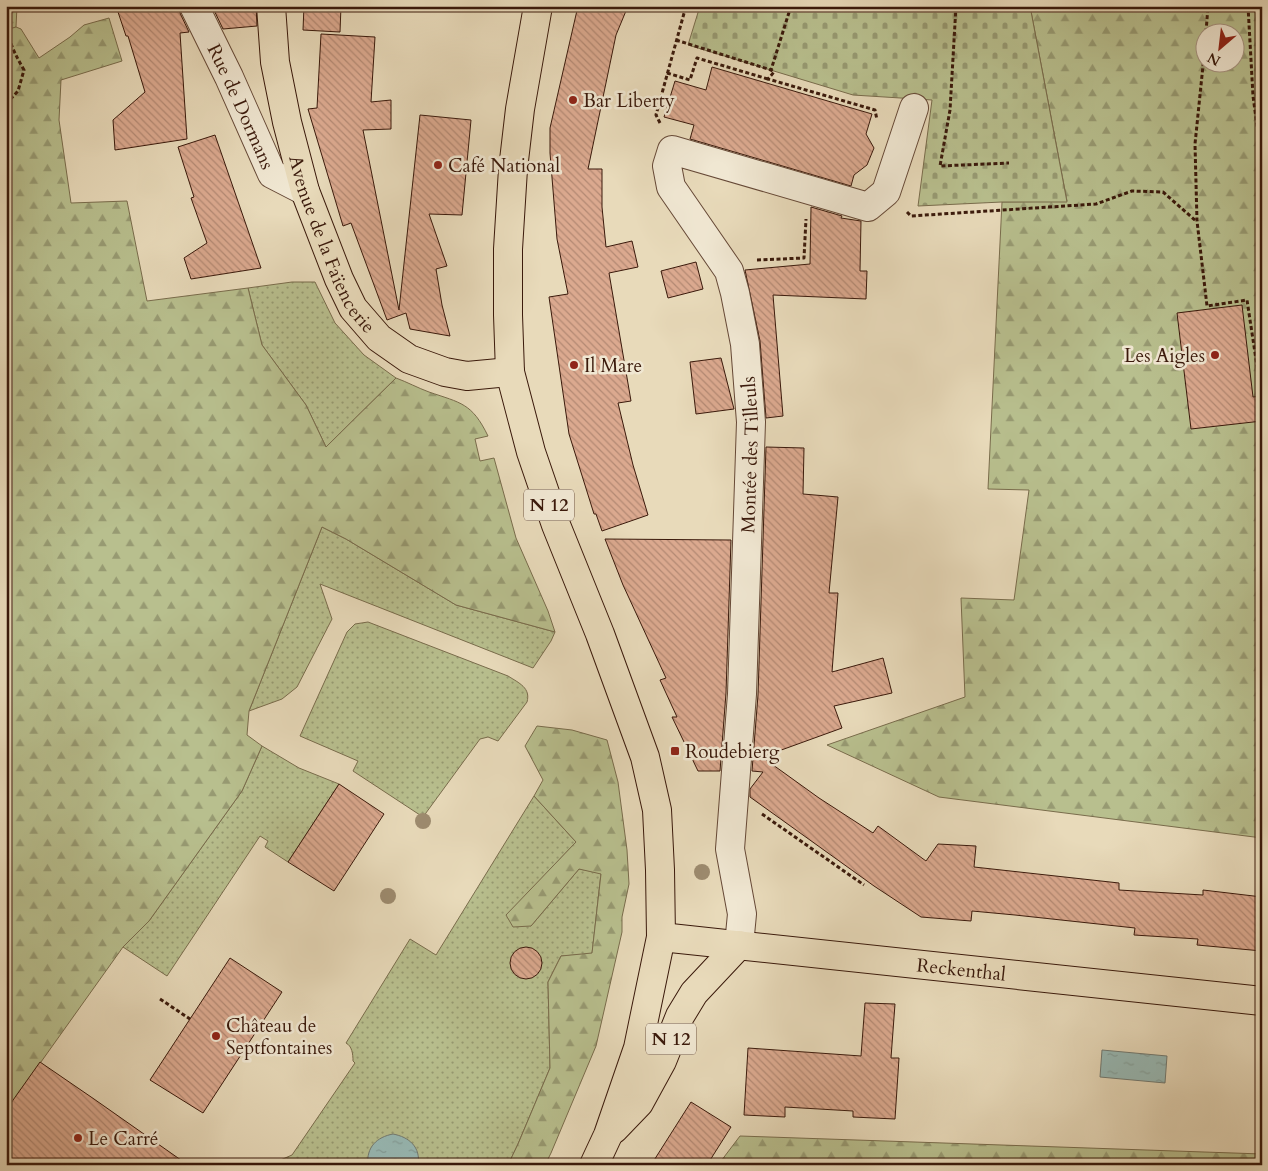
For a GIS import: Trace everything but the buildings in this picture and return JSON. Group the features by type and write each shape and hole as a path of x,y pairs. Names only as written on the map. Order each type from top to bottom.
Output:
{"main road":[{"name":"Avenue de la Faïencerie","path":"271,6 275,62 305,191 339,279 354,308 379,338 409,359 445,372 467,376 510,372"},
{"name":"N 12","path":"538,6 520,108 513,169 508,249 510,372 531,452 556,525 600,634 645,757 657,810 661,937 638,1048 608,1135 594,1165"},
{"name":"Reckenthal","path":"661,937 1262,1001"},
{"name":"N 12","path":"608,1135 639,1103 662,1061 680,1016 694,993 739,945"}],"street":[{"name":"Rue de Dormans","path":"194,6 272,174 305,191"},
{"path":"672,150 868,207 886,192 914,108"},
{"name":"Montée des Tilleuls","path":"672,150 667,166 671,187 729,272 745,344 750,422 742,694 730,849 742,914 739,945"}],"path":[{"path":"6,104 18,91 24,70 11,48 7,31 8,6"},
{"path":"672,150 656,115 686,6"},
{"path":"768,79 774,72 771,70 790,6"},
{"path":"956,6 950,110 940,166 1009,163"},
{"path":"1207,22 1208,6"},
{"path":"1248,6 1253,96 1262,162"},
{"path":"676,40 771,70"},
{"path":"667,73 690,80 697,58 875,110 878,129"},
{"path":"1202,72 1195,144 1197,222 1207,306 1246,300 1262,399"},
{"path":"729,272 760,259 804,258 808,189"},
{"path":"911,216 1096,204 1132,191 1163,192 1197,222"},
{"path":"734,795 864,885"},
{"path":"160,999 190,1019"}],"green space":[{"path":"6,6 17,6 16,27 6,30"},
{"path":"700,6 1030,6 1067,202 1002,202 918,206 932,100 853,95 688,45"},
{"path":"1030,6 1262,6 1262,838 939,797 827,745 965,697 961,598 1014,600 1029,490 988,489 1002,202 1067,201"},
{"path":"109,18 122,61 61,80 59,120 71,203 127,201 147,301 248,288 262,345 306,405 326,447 396,378 458,402 471,410 488,436 475,439 480,461 494,458 516,538 548,611 555,632 456,605 346,539 322,527 249,711 247,735 262,746 242,791 149,921 123,947 6,1111 6,30 16,27 21,29 39,58 84,25"},
{"path":"292,282 315,282 335,323 364,355 396,378 326,447 306,405 262,345 248,288"},
{"path":"322,527 346,539 456,605 555,632 551,641 533,668 320,584 332,619 297,687 282,699 249,711"},
{"path":"368,622 508,676 526,689 527,702 498,741 488,737 480,739 423,817 353,771 358,761 300,736 347,632 355,624"},
{"path":"537,726 572,730 607,740 618,782 627,850 629,884 622,917 622,932 596,1046 551,1153 545,1165 508,1165 550,1068 548,982 561,956 592,953 601,874 579,869 531,926 513,927 506,915 576,842 534,796 543,780 525,746"},
{"path":"262,746 299,768 339,784 288,862 265,847 268,841 260,836 167,976 123,947 149,921 242,791"},
{"path":"534,796 576,842 507,915 531,926 579,869 601,873 592,954 561,956 548,982 550,1068 508,1165 269,1165 292,1155 355,1063 351,1048 346,1043 410,939 436,955"},
{"path":"740,1136 1262,1154 1262,1165 718,1165"}],"water":[{"path":"1102,1050 1167,1056 1165,1083 1100,1077"},
{"path":"393,1134 409,1140 413,1144 418,1153 418,1165 368,1165 369,1153 374,1144 387,1135"}],"place":[{"name":"Bar Liberty","path":"573,100"},
{"name":"Café National","path":"438,165"},
{"name":"Les Aigles","path":"1215,355"},
{"name":"Il Mare","path":"574,365"},
{"name":"Roudebierg","path":"675,751"},
{"name":"Château de Septfontaines","path":"216,1036"},
{"name":"Le Carré","path":"78,1138"}]}
